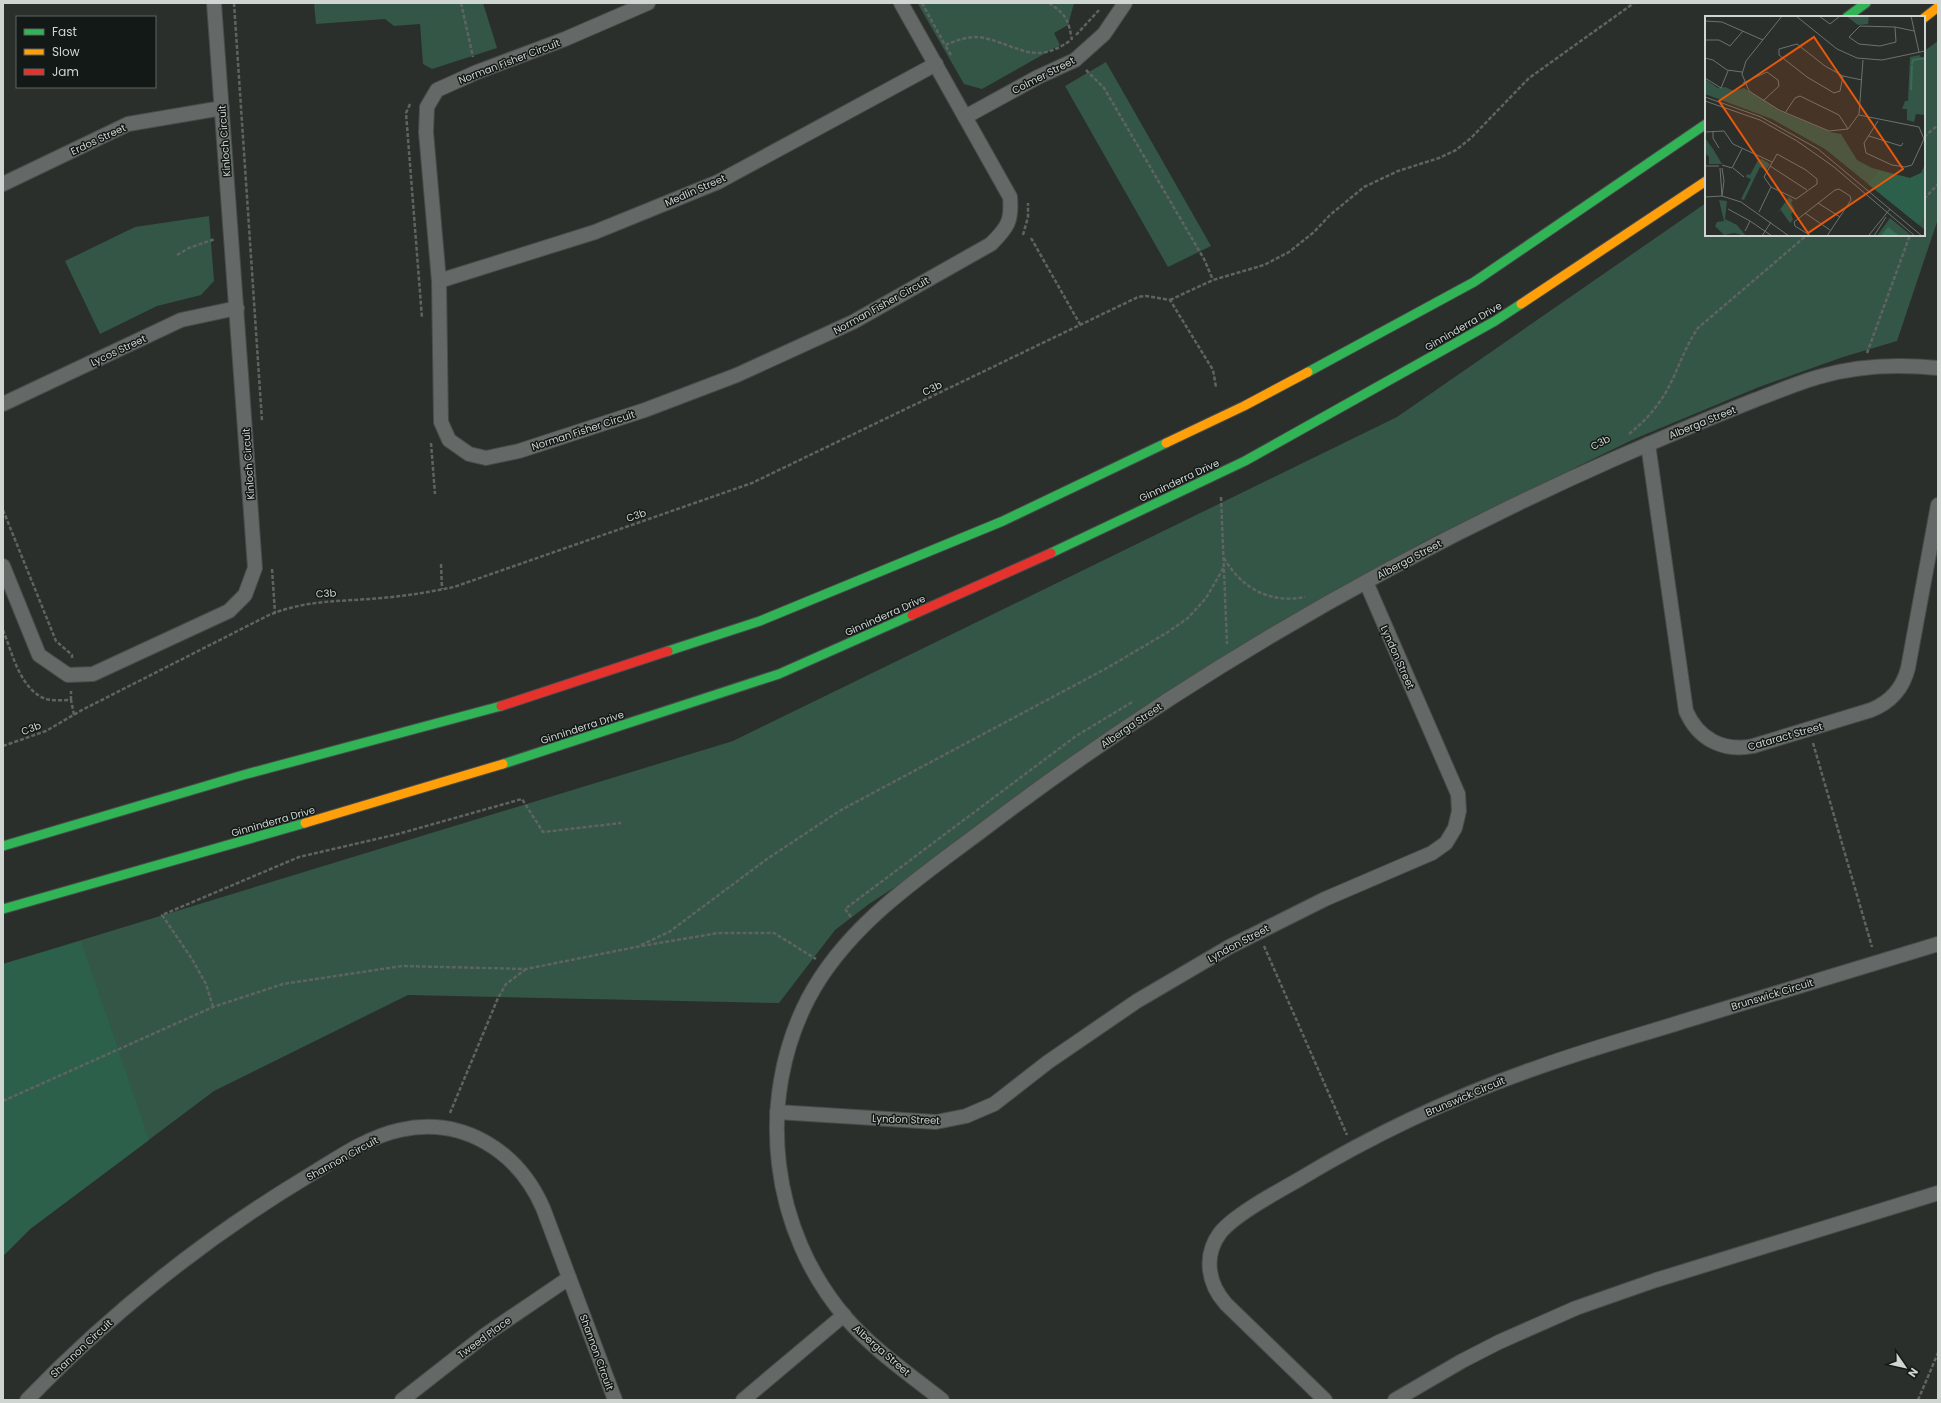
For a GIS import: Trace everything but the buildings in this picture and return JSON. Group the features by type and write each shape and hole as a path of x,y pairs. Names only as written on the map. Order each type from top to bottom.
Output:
{"main road":[{"path":"1848,16 1866,3"},
{"path":"1925,17 1938,7"},
{"path":"3,846 243,775 506,704 760,621 995,524 1244,406 1474,282 1705,125"},
{"name":"Ginninderra Drive","path":"3,909 255,838 506,763 779,674 1020,568 1245,461 1495,321 1705,182"}],"street":[{"name":"Kinloch Circuit","path":"71,675 93,674 230,611 245,595 255,568 214,3"},
{"name":"Norman Fisher Circuit","path":"648,3 565,39 477,72 437,90 427,107 426,132 439,282 441,422 448,440 469,454 486,458 519,451 645,410 737,375 853,322 991,244 1006,229 1012,214 1010,197 901,3"},
{"name":"Colmer Street","path":"965,116 1038,77 1075,60 1104,34 1125,3"},
{"name":"Medlin Street","path":"439,282 595,232 718,182 936,64"},
{"name":"Erdos Street","path":"3,184 128,124 222,108"},
{"name":"Lycos Street","path":"3,404 181,320 237,308"},
{"name":"Alberga Street","path":"942,1400 871,1343 844,1315 816,1276 795,1232 787,1209 780,1173 776,1137 779,1089 790,1043 808,999 828,966 848,940 865,923 954,851 1082,758 1222,666 1366,582 1505,510 1648,444 1798,384 1843,371 1867,367 1915,366 1938,368"},
{"name":"Cataract Street","path":"1648,444 1684,702 1690,720 1701,734 1708,740 1725,747 1735,748 1753,746 1879,707 1893,697 1903,684 1908,668 1938,504"},
{"path":"3,566 39,655 68,676 71,675"},
{"name":"Lyndon Street","path":"777,1112 922,1122 936,1122 966,1116 994,1104 1055,1058 1137,1001 1183,973 1258,932 1325,899 1432,854 1446,842 1458,820 1459,802 1455,785 1366,582"},
{"name":"Brunswick Circuit","path":"1325,1400 1220,1298 1212,1283 1209,1270 1210,1257 1215,1241 1233,1221 1304,1176 1352,1149 1448,1103 1539,1067 1938,944"},
{"name":"Shannon Circuit","path":"27,1400 80,1347 157,1280 233,1224 325,1166 384,1135 416,1128 448,1129 479,1138 506,1156 521,1171 540,1203 615,1400"},
{"path":"1396,1400 1425,1382 1499,1342 1576,1308 1656,1280 1938,1193"},
{"name":"Tweed Place","path":"402,1400 485,1335 569,1278"},
{"path":"743,1400 844,1315"}],"path":[{"path":"461,3 473,59"},
{"path":"922,3 945,45"},
{"path":"1049,3 1058,9 1068,21 1075,60 1104,88 1204,259 1213,280"},
{"path":"1216,387 1213,370 1170,300 1213,280 1264,265 1283,256 1314,232 1330,215 1364,187 1398,171 1439,158 1456,150 1471,138 1529,78 1634,3"},
{"path":"466,61 479,57"},
{"path":"412,101 406,113 422,319"},
{"path":"1925,136 1938,125"},
{"path":"1925,198 1938,184"},
{"path":"1626,436 1642,423 1656,408 1666,391 1686,347 1698,328 1806,236"},
{"path":"1867,367 1866,355 1870,341 1910,236"},
{"path":"1031,238 1081,326"},
{"path":"177,255 202,243 231,239"},
{"name":"C3b","path":"3,746 46,731 74,714 269,615 290,607 312,602 418,594 454,587 752,483 1081,326 1138,297 1146,296 1170,300"},
{"path":"431,438 435,494"},
{"path":"1221,497 1227,646 1222,666"},
{"path":"3,510 56,641 72,655 71,700 74,714"},
{"path":"1224,557 1237,577 1256,591 1279,598 1291,599 1309,596"},
{"path":"441,564 442,589"},
{"path":"636,947 669,932 768,859 841,810 1107,668 1168,632 1188,618 1206,598 1224,567"},
{"path":"3,630 21,674 29,686 40,696 47,699 71,700"},
{"path":"1809,729 1876,963"},
{"path":"213,1007 206,984 192,959 162,915 299,858 398,834 522,799 543,832 621,823"},
{"path":"1258,932 1352,1149"},
{"path":"3,1101 213,1007 283,984 402,966 526,969 636,947 718,933 774,933 828,966"},
{"path":"448,1129 448,1117 498,998 506,984 526,969"},
{"path":"1918,1400 1938,1353"}],"green space":[{"path":"314,3 483,3 497,48 432,69 423,64 420,24 394,26 385,19 316,24"},
{"path":"1074,3 1068,25 1054,33 1060,45 982,89 964,84 918,4"},
{"path":"1938,41 1938,219 1897,341 1843,357 1759,387 1632,440 1423,542 869,904 835,930 779,1003 408,995 214,1091 30,1229 3,1256 3,964 733,741 1397,417 1705,204 1705,236 1925,236 1925,50"},
{"path":"1106,62 1211,246 1168,267 1065,86"},
{"path":"209,216 214,281 201,295 157,306 100,334 65,261 135,227"},
{"path":"81,941 149,1140 30,1229 3,1256 3,964"}],"traffic: fast":[{"path":"1848,16 1866,3"},
{"path":"1308,372 1474,282 1705,125"},
{"path":"1051,553 1245,461 1495,321 1521,304"},
{"path":"668,651 760,621 1003,521 1166,443"},
{"path":"503,764 779,674 912,615"},
{"path":"3,846 243,775 501,706"},
{"path":"3,909 305,823"}],"traffic: slow":[{"path":"1925,17 1938,7"},
{"path":"1521,304 1705,182"},
{"path":"1166,443 1244,406 1308,372"},
{"path":"305,823 503,764"}],"traffic: jam":[{"path":"912,615 1051,553"},
{"path":"501,706 668,651"}]}
